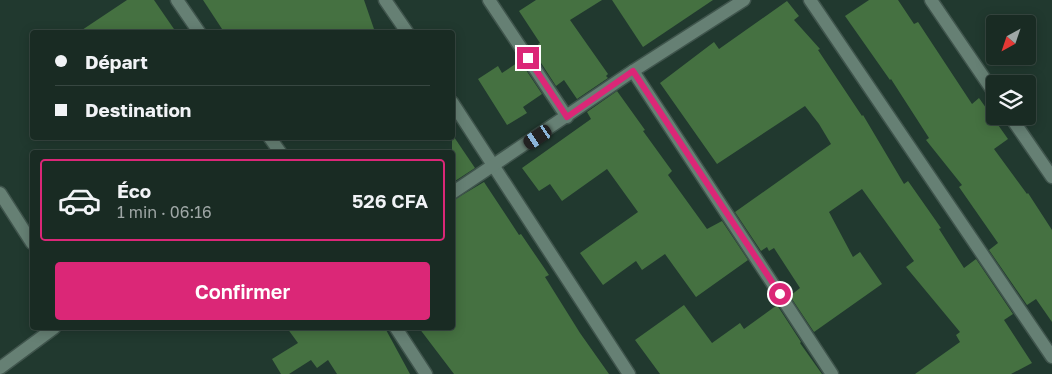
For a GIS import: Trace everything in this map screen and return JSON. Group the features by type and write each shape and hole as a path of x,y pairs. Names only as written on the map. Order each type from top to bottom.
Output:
{"street":[{"path":"177,0 198,30"},
{"path":"385,0 406,30"},
{"path":"489,0 567,117"},
{"path":"455,191 633,71 744,0"},
{"path":"810,0 1052,357"},
{"path":"931,0 986,81"},
{"path":"633,71 832,374"},
{"path":"455,107 629,374"},
{"path":"1016,125 1052,177"},
{"path":"0,193 30,240"},
{"path":"0,368 51,330"},
{"path":"397,330 426,374"}],"building":[{"path":"127,0 154,0 175,30 82,30"},
{"path":"203,0 364,0 374,30 223,30"},
{"path":"536,0 602,0 570,20 608,74 606,76 608,78 577,99 564,80 556,86 534,52 541,48 538,44 540,43 519,11"},
{"path":"612,0 713,0 643,47"},
{"path":"869,0 898,0 914,24 918,22 972,104 979,98 986,108 986,125 998,125 1008,139 994,149 1028,193 1052,230 1052,322 1036,299 1027,305 989,250 998,243 959,187 962,185 926,140 929,138 891,79 845,16"},
{"path":"787,1 799,16 794,20 820,49 818,50 863,115 904,184 908,181 941,228 939,229 964,268 976,259 1013,314 1004,320 1032,363 1011,374 915,374 960,342 956,335 960,332 906,267 914,261 862,189 829,212 853,257 860,252 882,284 814,332 790,296 800,288 774,248 769,251 767,247 761,251 735,212 831,144 819,124 805,106 717,164 660,83 714,42 719,49"},
{"path":"520,61 542,94 523,107 527,113 507,125 478,79 498,66 502,73"},
{"path":"617,91 672,171 668,175 707,229 722,221 748,260 696,297 665,254 642,270 636,261 603,285 580,253 638,212 607,169 562,201 550,184 539,191 522,168 591,119 587,112"},
{"path":"455,138 475,168 455,181 455,150 452,150 452,140"},
{"path":"484,182 519,235 521,234 549,275 545,277 580,333 609,374 454,374 421,330 455,330 455,199"},
{"path":"684,305 712,343 740,323 744,329 777,305 822,374 660,374 635,340"},
{"path":"288,330 386,330 410,374 337,374 328,360 317,368 311,360 289,374 281,374 272,359 298,343"}],"route":[{"path":"528,58 567,117 633,71 780,294"}]}
